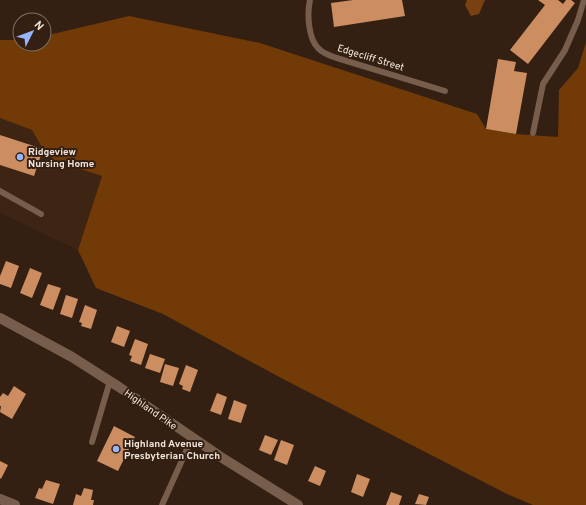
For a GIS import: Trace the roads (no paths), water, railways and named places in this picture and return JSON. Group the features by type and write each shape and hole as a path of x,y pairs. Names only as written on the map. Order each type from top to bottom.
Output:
{"street":[{"name":"Highland Pike","path":"0,318 72,357 110,381 192,438 298,505"},
{"path":"0,499 15,505"}],"lane":[{"name":"Edgecliff Street","path":"310,0 309,29 317,48 324,53 445,91"},
{"path":"533,133 543,84 565,50 578,20 584,0"},
{"path":"0,191 41,214"},
{"path":"92,442 110,381"},
{"path":"162,505 192,438"}],"place":[{"name":"Ridgeview Nursing Home","path":"20,157"},
{"name":"Highland Avenue Presbyterian Church","path":"116,449"}]}
